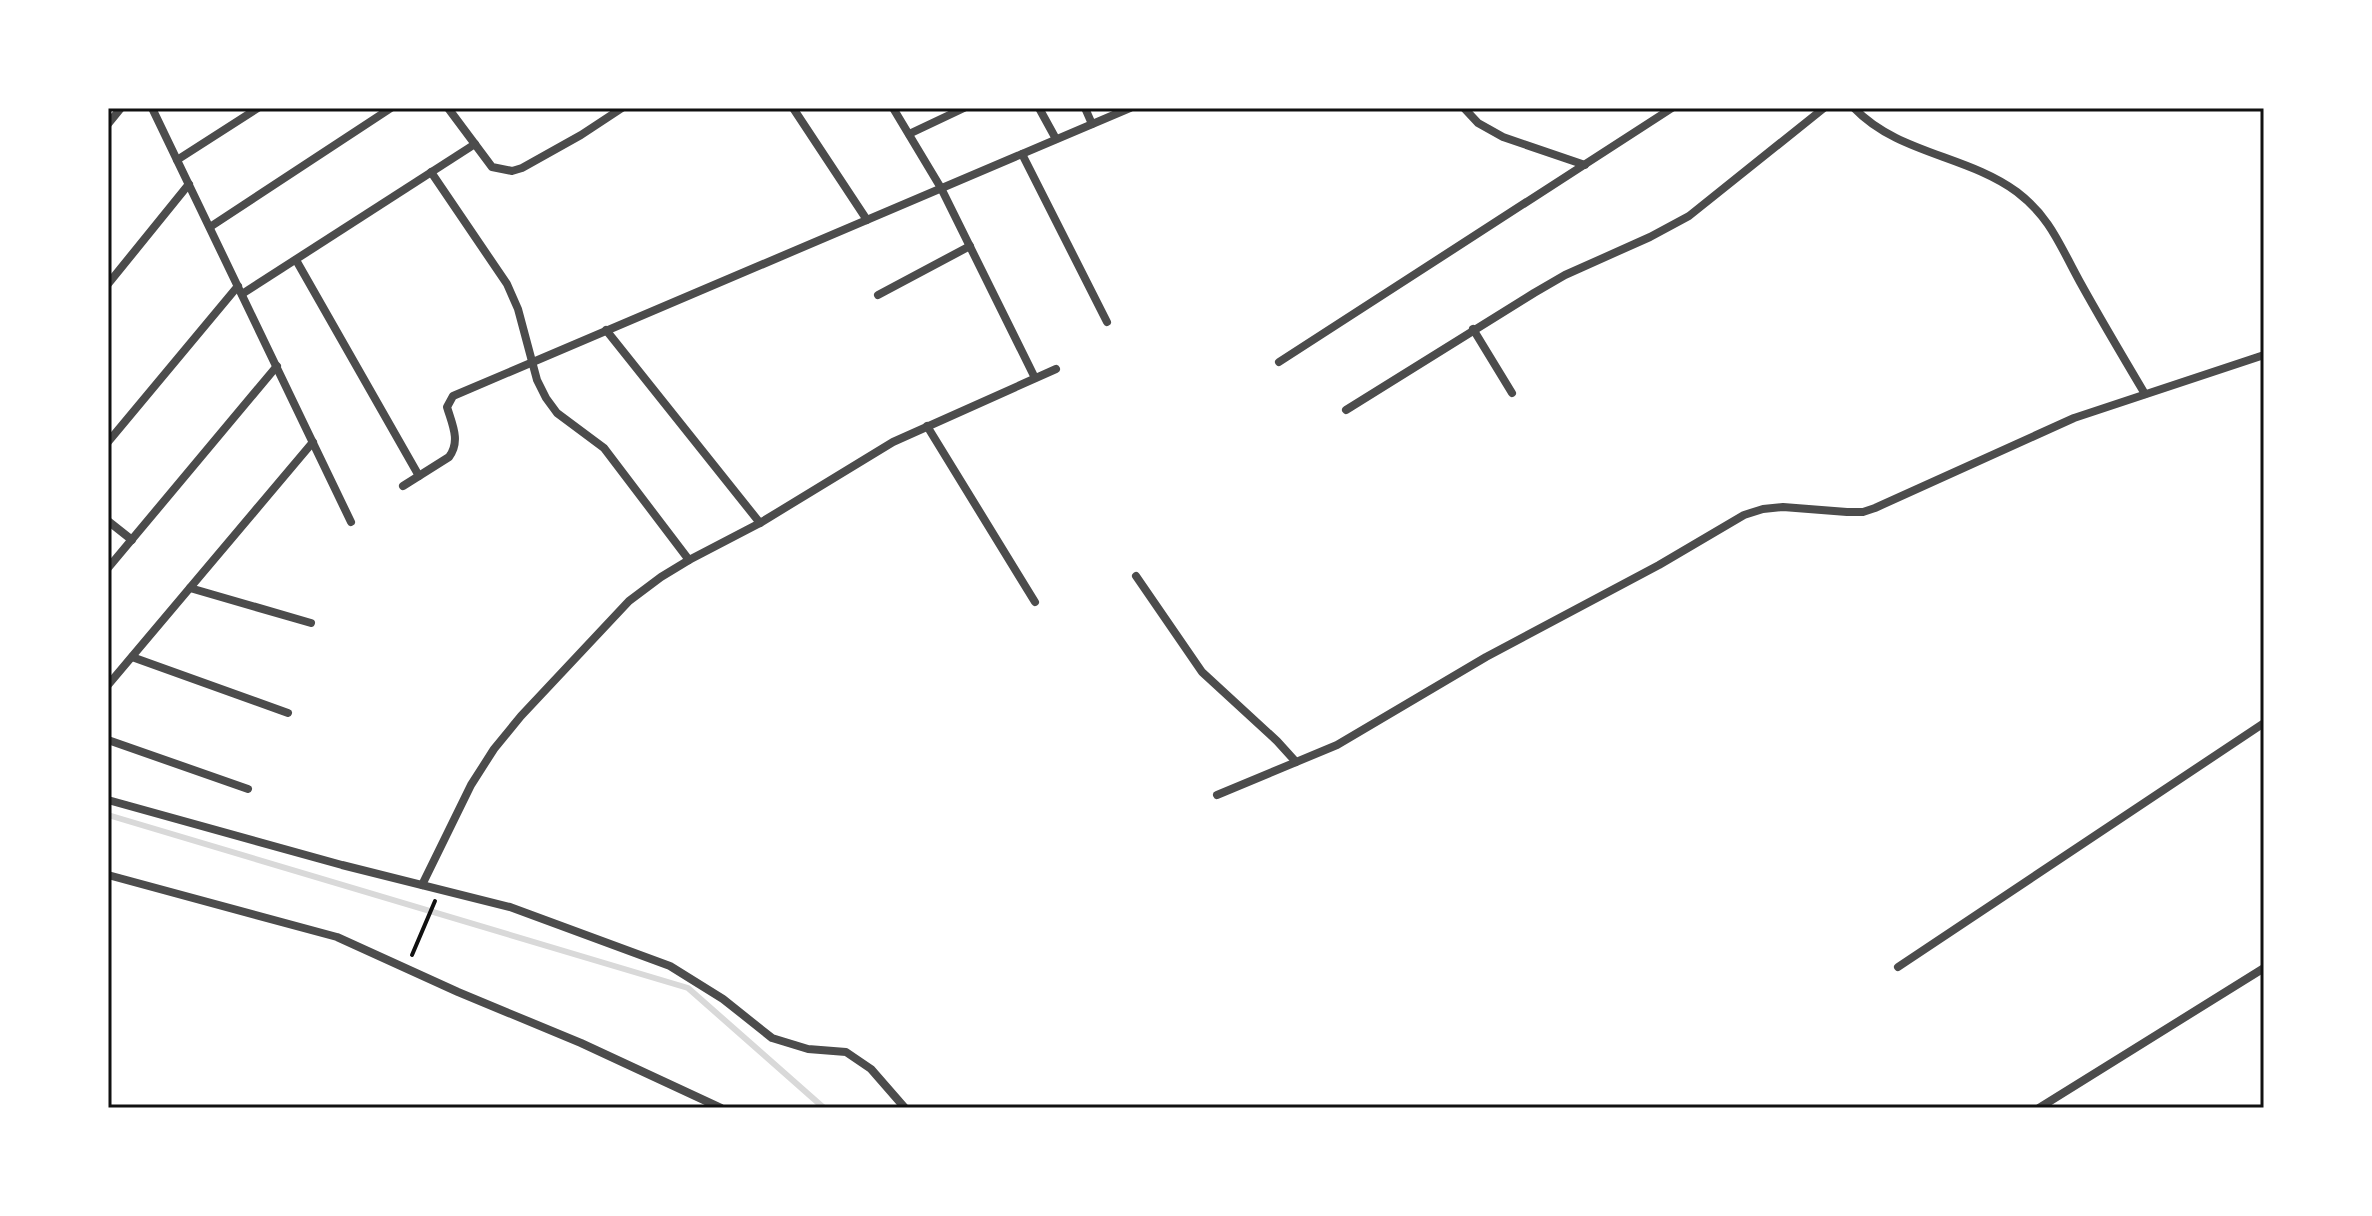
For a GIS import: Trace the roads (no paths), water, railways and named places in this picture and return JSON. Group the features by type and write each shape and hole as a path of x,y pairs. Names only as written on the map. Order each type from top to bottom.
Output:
{"street":[{"path":"108,124 121,108"},
{"path":"152,108 351,522"},
{"path":"177,160 258,108"},
{"path":"210,227 391,108"},
{"path":"448,108 492,167 512,171 581,135 622,108"},
{"path":"793,108 867,220"},
{"path":"893,108 941,188 1035,378"},
{"path":"909,134 964,108"},
{"path":"1039,108 1056,139"},
{"path":"1085,108 1092,124"},
{"path":"403,486 449,457 453,451 456,438 448,411 450,399 1130,108"},
{"path":"1464,108 1478,123 1503,137 1585,165"},
{"path":"1279,362 1672,108"},
{"path":"1346,410 1565,275 1689,216 1824,108"},
{"path":"1854,108 1887,135 1994,179 2016,191 2042,214 2059,238 2145,394"},
{"path":"108,442 240,290 296,260 475,144"},
{"path":"1022,154 1107,322"},
{"path":"431,172 507,284 518,309 537,380 546,398 557,413 604,448 689,560"},
{"path":"108,284 189,184"},
{"path":"878,295 970,246"},
{"path":"296,260 419,476"},
{"path":"1473,329 1512,393"},
{"path":"606,330 760,523"},
{"path":"1217,795 1337,745 1486,657 1659,565 1744,515 1783,507 1863,512 2074,418 2264,355"},
{"path":"108,568 277,366"},
{"path":"422,885 471,785 494,749 629,601 689,560 760,523 861,460 927,426 1056,369"},
{"path":"927,426 1035,602"},
{"path":"108,685 313,442"},
{"path":"108,521 132,540"},
{"path":"1136,576 1202,672 1296,762"},
{"path":"190,588 311,623"},
{"path":"132,657 288,713"},
{"path":"1898,967 2264,723"},
{"path":"108,740 248,789"},
{"path":"108,800 510,907 670,966 723,999 772,1038 808,1049 846,1052 871,1069 905,1108"},
{"path":"108,875 337,937 581,1043 721,1108"},
{"path":"2039,1108 2264,968"}],"waterway":[{"path":"108,815 688,988 824,1108"}]}
